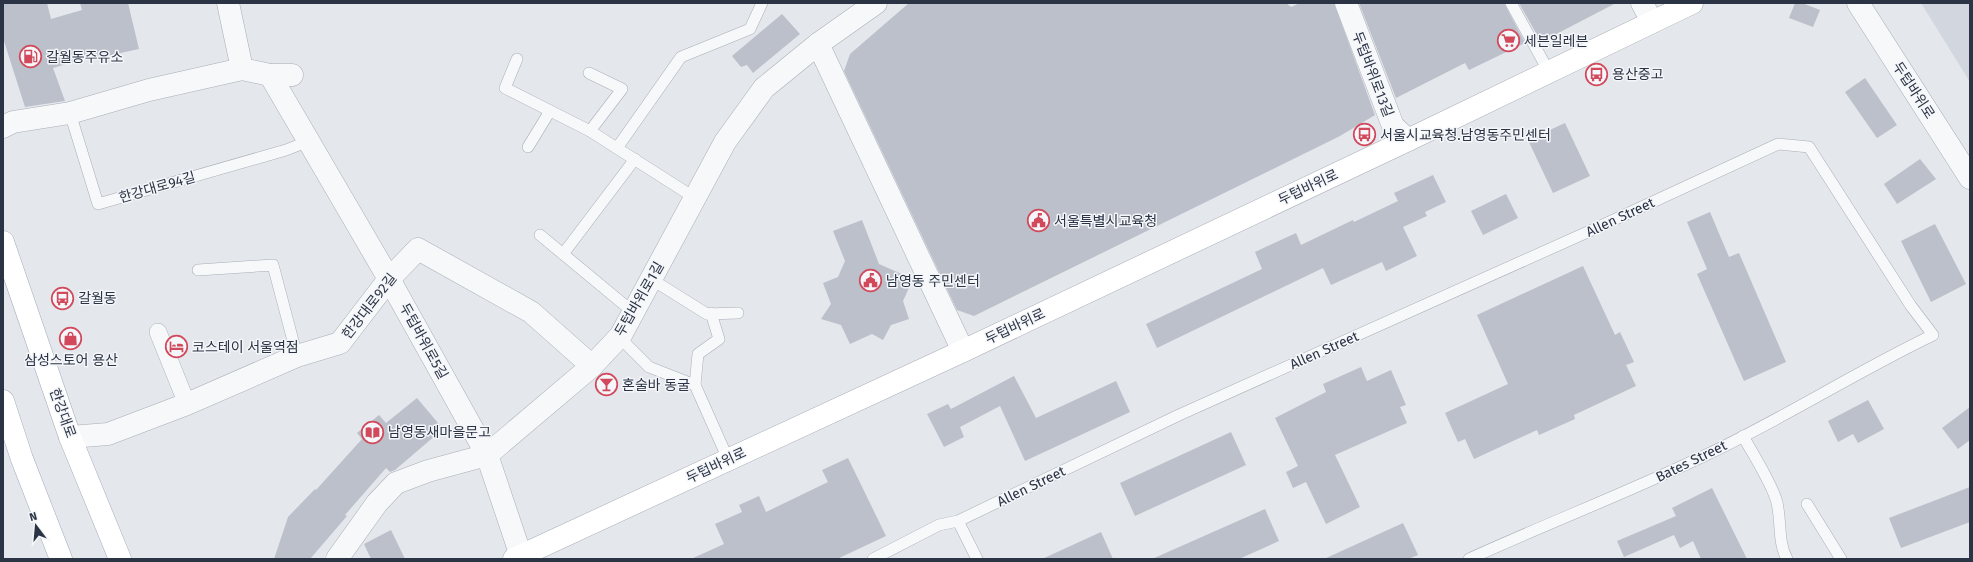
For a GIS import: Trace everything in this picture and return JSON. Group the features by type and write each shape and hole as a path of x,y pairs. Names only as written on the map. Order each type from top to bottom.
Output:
{"main road":[{"name":"두텁바위로","path":"518,558 1408,140 1692,3"},
{"name":"한강대로","path":"3,242 70,437 120,559"},
{"path":"3,401 22,459 61,559"}],"street":[{"path":"228,3 242,69"},
{"name":"두텁바위로1길","path":"337,559 377,503 396,484 428,472 487,454 592,366 619,337 725,142 764,88 818,44 876,3"},
{"name":"두텁바위로13길","path":"1346,3 1393,126 1408,140"},
{"path":"1642,3 1652,22"},
{"name":"두텁바위로","path":"1858,3 1970,178"},
{"path":"818,44 963,350"},
{"path":"3,126 13,122 70,113 149,90 242,69 270,74 292,75"},
{"name":"두텁바위로5길","path":"270,74 389,279 487,454 518,558"},
{"name":"한강대로92길","path":"70,437 108,434 187,404 297,356 340,343 389,279 418,249 531,312 592,366"},
{"path":"158,332 187,404"}],"lane":[{"path":"617,148 681,57 750,29 762,3"},
{"path":"1511,3 1549,72"},
{"path":"517,59 505,88 590,131 695,198"},
{"path":"589,73 622,88 590,131"},
{"path":"528,147 550,111"},
{"name":"한강대로94길","path":"70,113 98,204 286,150 309,141"},
{"name":"Bates Street","path":"1469,559 1515,538 1612,498 1709,454 1905,348 1933,335 1911,306 1809,147 1778,144"},
{"name":"Allen Street","path":"873,559 939,526 958,521 1179,415 1592,230 1778,144"},
{"path":"563,254 635,159"},
{"path":"540,235 633,312"},
{"path":"198,270 273,265 297,356"},
{"path":"651,279 707,314 738,313"},
{"path":"711,313 719,339 698,354 695,384 728,459"},
{"path":"619,337 649,367 695,384"},
{"path":"1743,436 1776,499 1784,556"},
{"path":"1807,504 1841,559"},
{"path":"958,521 977,559"}],"shaded area":[{"path":"1921,3 1970,3 1970,82"}],"building":[{"path":"3,3 47,3 51,19 82,10 80,3 128,3 139,49 93,59 93,56 53,68 65,101 25,107 3,38"},
{"name":"서울특별시교육청","path":"909,3 1286,3 1291,7 1300,3 1334,3 1375,115 1340,136 974,316 957,310 844,71 850,54"},
{"path":"1359,3 1504,3 1525,43 1469,70 1465,63 1396,98"},
{"path":"1519,3 1616,3 1541,42"},
{"path":"1795,3 1802,3 1820,10 1813,27 1789,18"},
{"path":"782,14 800,34 753,73 747,65 741,67 732,56"},
{"path":"1865,78 1897,125 1877,138 1845,92"},
{"path":"1565,123 1590,176 1553,193 1528,140"},
{"path":"1920,159 1936,179 1897,204 1884,184"},
{"path":"1433,175 1446,202 1425,212 1427,216 1403,227 1417,256 1386,271 1382,262 1331,285 1323,268 1157,348 1146,324 1262,269 1255,252 1296,233 1301,245 1353,220 1354,222 1398,201 1394,193"},
{"path":"1506,194 1518,218 1483,235 1471,211"},
{"path":"1710,212 1729,257 1739,253 1786,362 1744,381 1697,274 1707,269 1687,222"},
{"name":"남영동 주민센터","path":"862,220 879,264 913,279 903,301 909,319 891,325 883,340 872,334 850,344 841,325 821,319 831,304 823,283 838,277 845,261 833,231"},
{"path":"1935,224 1966,284 1931,302 1901,241"},
{"path":"1583,266 1615,335 1620,332 1634,362 1626,365 1636,386 1574,415 1575,419 1539,435 1537,430 1474,459 1465,439 1458,442 1445,413 1508,384 1477,315"},
{"path":"1361,367 1367,381 1391,370 1406,405 1400,407 1407,423 1335,455 1360,507 1326,524 1306,482 1293,488 1286,472 1298,466 1275,418 1326,392 1323,384"},
{"path":"1014,376 1036,418 1116,381 1130,412 1025,461 1000,406 960,427 964,437 944,447 927,414 948,404 951,409"},
{"path":"417,398 443,429 395,470 390,472 386,468 345,515 347,516 310,559 274,559 288,517 315,489 316,490 362,439 357,433 379,415 386,423"},
{"path":"1868,400 1884,429 1858,443 1853,434 1838,442 1828,421"},
{"path":"1970,407 1970,440 1958,449 1942,428"},
{"path":"1231,432 1246,465 1135,516 1120,483"},
{"path":"848,458 886,536 837,559 691,559 724,544 715,524 742,512 739,505 759,496 766,512 828,482 822,470"},
{"path":"1970,487 1970,522 1901,548 1889,518"},
{"path":"1712,488 1747,559 1701,559 1693,541 1680,548 1674,535 1624,557 1617,541 1676,516 1672,508"},
{"path":"1265,509 1279,541 1239,559 1152,559"},
{"path":"1403,523 1418,555 1408,559 1324,559"},
{"path":"391,530 405,559 371,559 364,544"},
{"path":"1101,532 1113,559 1042,559"}],"place":[{"name":"세븐일레븐","path":"1509,41"},
{"name":"갈월동주유소","path":"30,57"},
{"name":"용산중고","path":"1597,74"},
{"name":"서울시교육청.남영동주민센터","path":"1364,135"},
{"name":"서울특별시교육청","path":"1038,221"},
{"name":"남영동 주민센터","path":"870,281"},
{"name":"갈월동","path":"62,298"},
{"name":"삼성스토어 용산","path":"71,338"},
{"name":"코스테이 서울역점","path":"177,347"},
{"name":"혼술바 동굴","path":"606,385"},
{"name":"남영동새마을문고","path":"372,432"}]}
